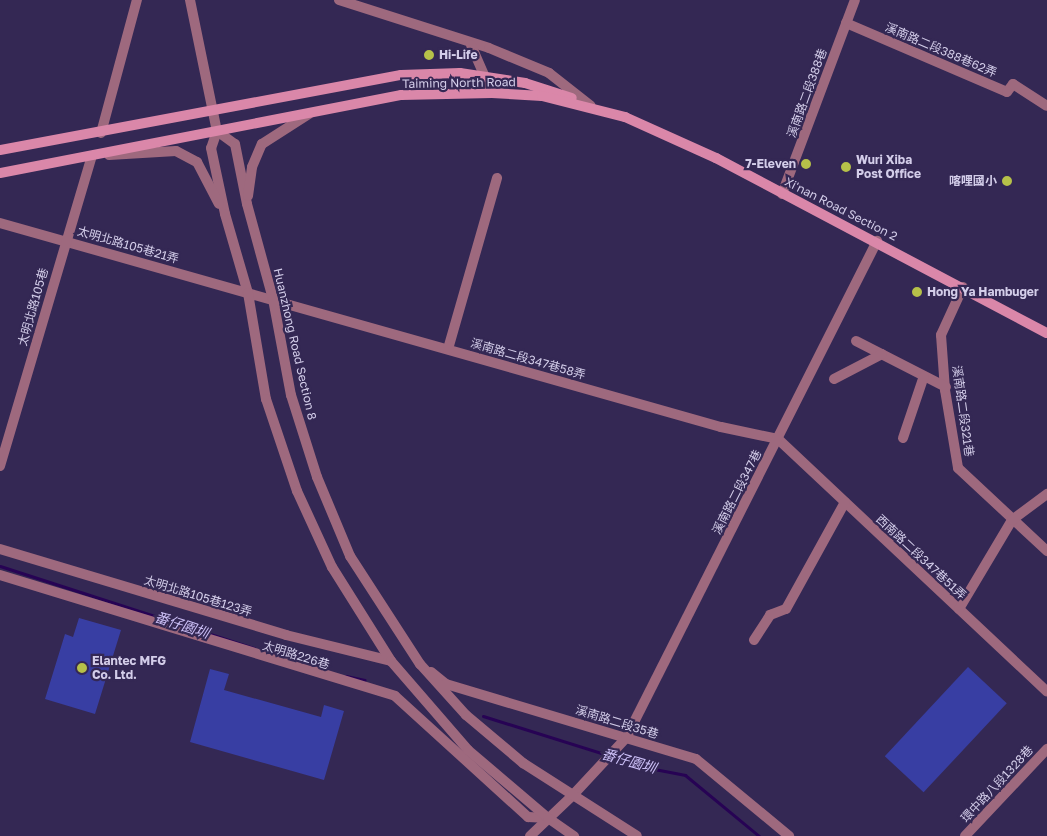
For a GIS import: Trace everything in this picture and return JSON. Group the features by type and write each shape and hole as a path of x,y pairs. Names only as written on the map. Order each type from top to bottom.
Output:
{"main road":[{"name":"Taiming North Road","path":"0,150 213,111 246,102 401,75 460,73 486,77 553,90 591,106"},
{"name":"Taiming North Road","path":"0,173 401,95 492,93 542,96 591,106"},
{"name":"Xi'nan Road Section 2","path":"591,106 668,136 877,241 1047,333"}],"street":[{"path":"101,132 137,0"},
{"path":"190,0 217,131 211,148 225,214 248,294 266,399 297,491 332,566 391,661 468,750 548,818 574,836"},
{"path":"339,0 355,3 471,45 489,48 549,72 591,106"},
{"name":"溪南路二段388巷","path":"782,194 855,0"},
{"name":"溪南路二段388巷62弄","path":"846,23 1007,92 1013,84 1047,106"},
{"path":"471,45 492,93"},
{"name":"Huanzhong Road Section 8","path":"247,204 252,168 262,144 313,111"},
{"name":"Huanzhong Road Section 8","path":"217,131 235,144 247,204 273,299 291,394 324,496 350,556 420,664 473,721 523,763 637,836"},
{"path":"95,156 176,151 196,162 225,214"},
{"name":"太明北路105巷","path":"0,466 65,240 95,156"},
{"path":"448,349 497,178"},
{"name":"太明北路105巷21弄","path":"0,223 65,240 248,294 273,299"},
{"name":"溪南路二段347巷","path":"530,836 573,796 626,738 877,241"},
{"name":"溪南路二段321巷","path":"963,287 941,335 946,387 958,468 1047,551"},
{"name":"溪南路二段347巷58弄","path":"273,299 721,427 778,439"},
{"path":"856,341 946,387"},
{"path":"834,379 882,354"},
{"path":"903,438 924,376"},
{"name":"西南路二段347巷51弄","path":"778,439 1047,692"},
{"path":"959,610 1012,520 1047,494"},
{"path":"754,640 770,615 786,609 845,502"},
{"name":"太明北路105巷123弄","path":"0,549 286,635 391,661"},
{"name":"太明路226巷","path":"0,575 394,696 528,817 548,818"},
{"name":"溪南路二段35巷","path":"420,664 446,684 696,759 789,836"},
{"name":"環中路八段1328巷","path":"965,836 1047,749"}],"building":[{"name":"Elantec MFG Co. Ltd.","path":"79,618 121,630 95,714 45,699 65,634 73,637"},
{"path":"968,667 1007,703 924,792 885,756"},
{"path":"210,669 229,674 224,690 321,717 324,705 344,711 324,780 190,742"}],"waterway":[{"name":"番仔園圳","path":"0,566 254,648"},
{"name":"番仔園圳","path":"346,676 365,680"},
{"name":"番仔園圳","path":"483,716 649,768 685,775 759,836"}],"place":[{"name":"Hi-Life","path":"429,55"},
{"name":"7-Eleven","path":"806,164"},
{"name":"Wuri Xiba Post Office","path":"846,167"},
{"name":"喀哩國小","path":"1007,181"},
{"name":"Hong Ya Hambuger","path":"917,292"},
{"name":"Elantec MFG Co. Ltd.","path":"82,668"}]}
